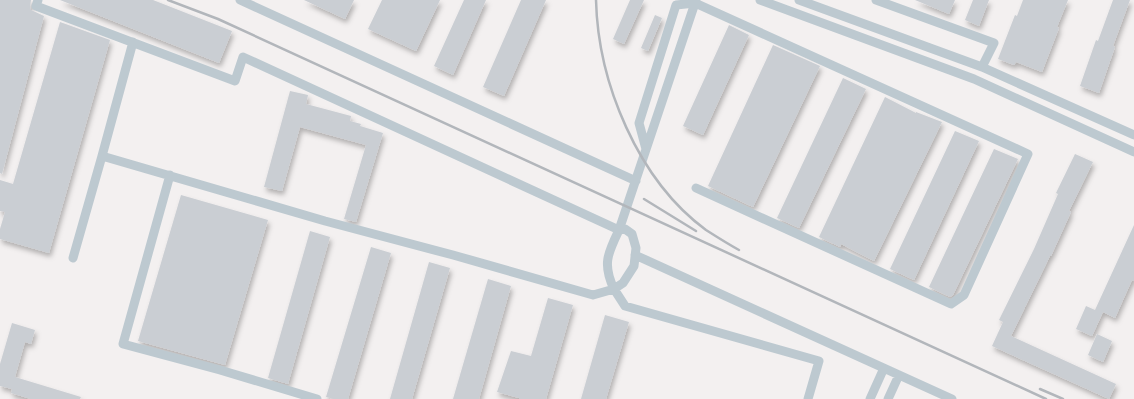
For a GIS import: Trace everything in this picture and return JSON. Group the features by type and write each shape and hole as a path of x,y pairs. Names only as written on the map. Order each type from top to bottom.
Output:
{"street":[{"path":"38,0 36,6 234,81 243,57 619,230 626,229 632,234 636,248 634,266 623,283 614,289 593,295 315,218 102,156"},
{"path":"240,0 636,181"},
{"path":"760,0 974,79 1134,152"},
{"path":"799,0 982,67 1134,135"},
{"path":"876,0 994,43 982,67"},
{"path":"646,149 639,123 676,5 696,1 1028,154 964,295 952,304 696,188"},
{"path":"696,1 619,230 609,251 607,263 608,277 625,306 819,361 808,399"},
{"path":"73,258 133,42"},
{"path":"170,175 123,344 317,399"},
{"path":"635,255 952,399"},
{"path":"870,399 884,368"},
{"path":"888,399 899,375"}],"building":[{"path":"0,0 31,0 31,10 44,16 2,174 0,173"},
{"path":"60,0 153,0 232,31 219,63"},
{"path":"304,0 354,0 345,19"},
{"path":"382,0 440,0 416,51 368,29"},
{"path":"464,0 486,0 453,75 434,66"},
{"path":"521,0 546,0 504,96 483,87"},
{"path":"630,0 644,0 624,44 613,39"},
{"path":"915,0 955,0 949,14"},
{"path":"973,0 989,0 979,26 965,20"},
{"path":"1023,0 1068,0 1042,72 1016,62 1014,65 998,59 1015,15 1017,16"},
{"path":"1113,0 1130,0 1113,46 1115,47 1099,93 1080,86 1096,40 1098,41"},
{"path":"655,15 662,18 648,51 641,48"},
{"path":"60,22 110,40 49,253 0,239 0,229 5,212 0,211 0,180 13,184"},
{"path":"729,25 749,35 703,135 683,126"},
{"path":"773,45 820,66 753,207 708,186"},
{"path":"843,78 866,89 799,228 777,218"},
{"path":"290,91 308,95 306,104 351,116 350,121 383,133 356,222 344,219 366,145 300,127 282,191 264,187"},
{"path":"885,97 916,113 942,122 874,261 841,244 840,247 819,237"},
{"path":"955,131 979,141 914,280 890,269"},
{"path":"994,149 1018,159 953,295 950,297 929,287"},
{"path":"1075,154 1093,162 1069,211 1071,212 1051,256 1011,336 1116,384 1109,399 992,346 1003,322 999,320 1034,249 1058,194 1056,193"},
{"path":"181,195 268,220 225,365 138,341"},
{"path":"1134,225 1134,281 1132,280 1115,318 1103,312 1092,336 1076,329 1086,306 1095,310"},
{"path":"310,231 330,237 288,384 268,378"},
{"path":"371,247 391,253 348,399 326,397"},
{"path":"429,262 450,268 412,399 390,399"},
{"path":"488,279 511,286 479,399 453,399"},
{"path":"548,298 573,305 546,399 519,399 497,392 511,351 531,356"},
{"path":"605,315 629,322 606,399 581,399"},
{"path":"12,323 35,330 31,344 25,342 15,377 81,397 80,399 31,399 11,393 12,389 0,386 0,364"},
{"path":"1097,334 1112,341 1103,362 1088,355"}],"railway":[{"path":"168,0 218,19 1046,399"},
{"path":"596,0 604,64 626,127 642,157 660,185 682,209 706,230 739,250"},
{"path":"644,199 696,231"},
{"path":"1040,389 1063,399"}]}
